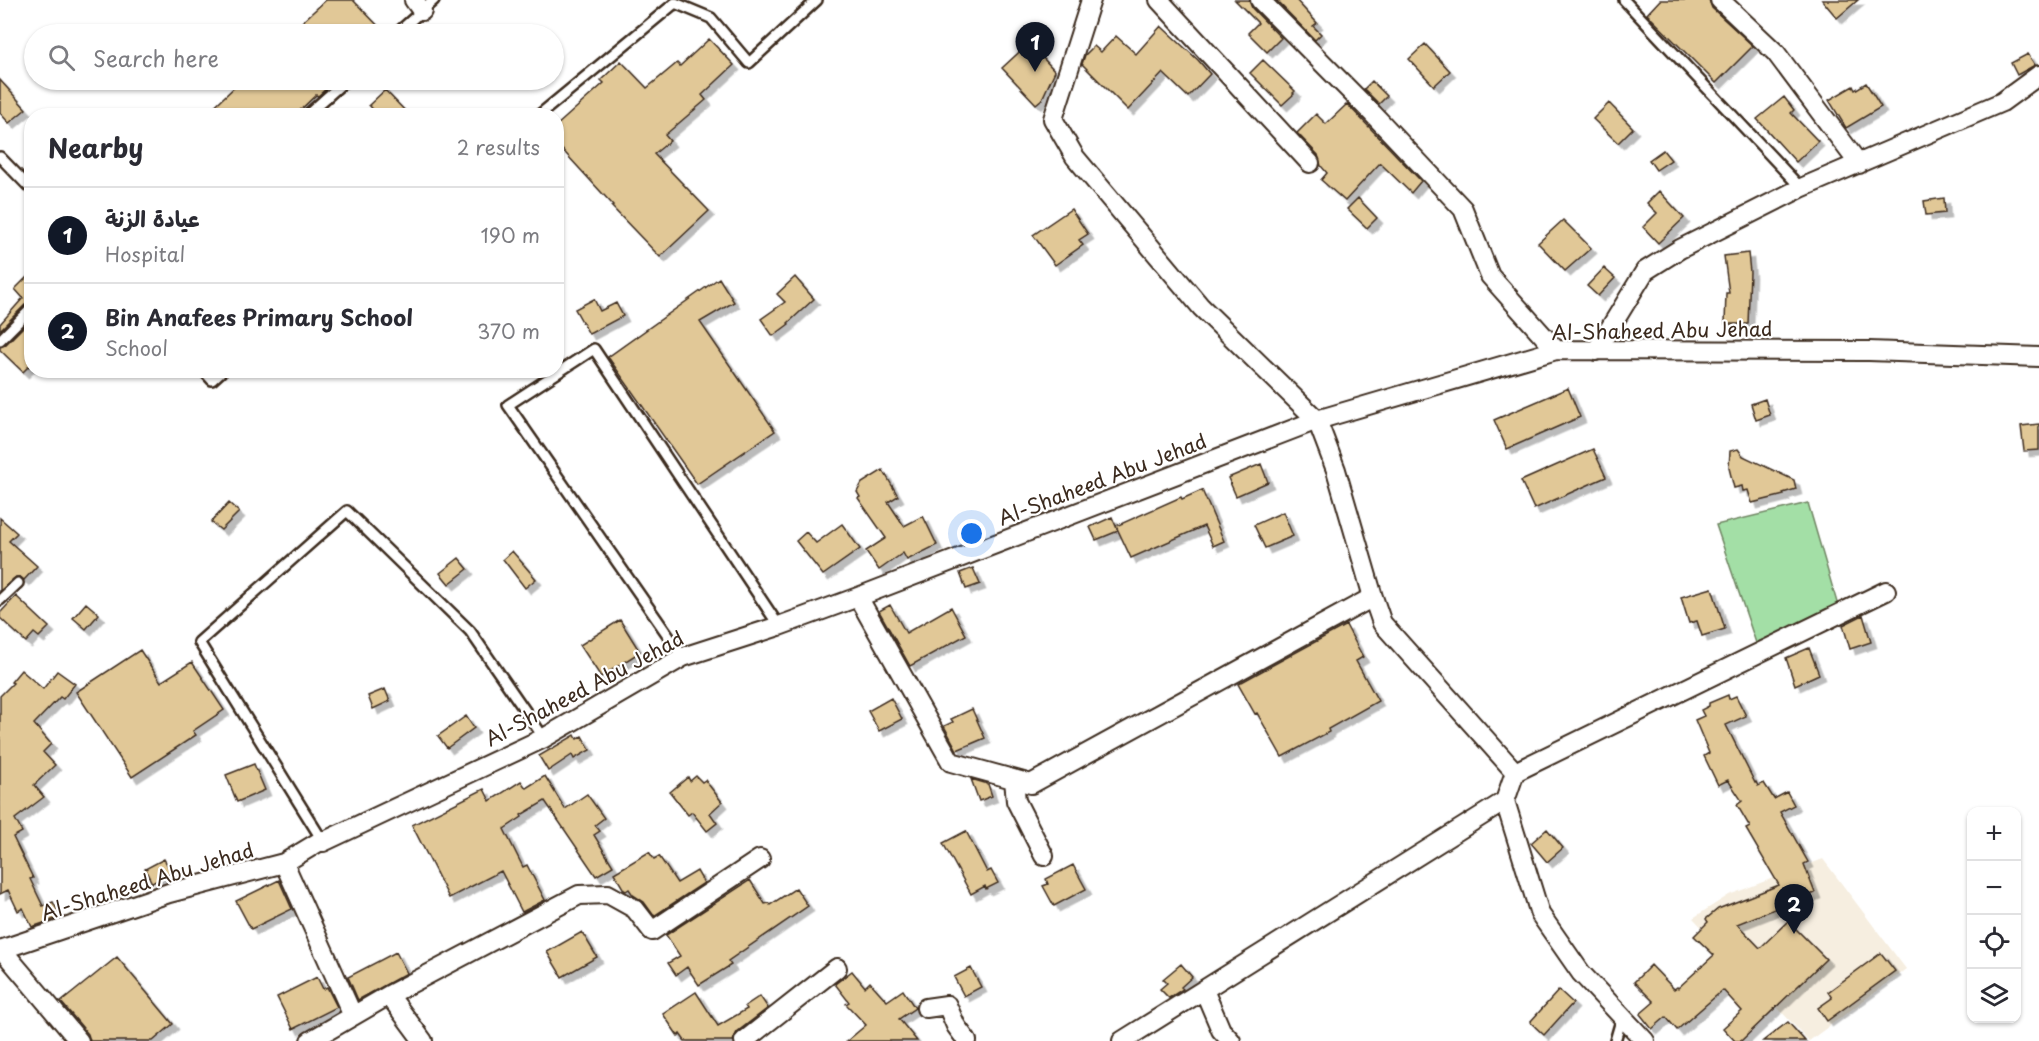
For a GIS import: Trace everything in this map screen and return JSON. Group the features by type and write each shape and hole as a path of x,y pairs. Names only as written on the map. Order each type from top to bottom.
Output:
{"street":[{"path":"1090,0 1053,118 1076,157 1201,307 1317,420 1336,470 1373,597 1383,623 1515,772"},
{"path":"1159,0 1310,164"},
{"path":"1260,0 1463,209 1490,276 1556,350"},
{"path":"1720,0 1776,53 1859,164"},
{"path":"1596,351 1645,271 1680,249 1801,188 2002,102 2039,75"},
{"name":"Al-Shaheed Abu Jehad","path":"2,950 169,893 284,863 322,840 323,842 544,738 683,657 779,626 858,597 1317,420 1556,350 1869,351 2039,357"},
{"path":"1645,1041 1581,973 1540,914 1505,801 1515,772 1886,591"},
{"path":"858,597 951,762 1030,784 1373,597"},
{"path":"1014,780 1016,801 1044,856"},
{"path":"1122,1041 1505,801"},
{"path":"310,1041 389,995 579,895 608,894 635,909 652,931 760,859"},
{"path":"284,863 353,1016"},
{"path":"2,950 79,1041"},
{"path":"744,1041 837,968"},
{"path":"1204,990 1221,1030 1231,1041"},
{"path":"389,995 423,1041"},
{"path":"926,1008 947,1005 956,1026 967,1041"}],"lane":[{"path":"548,108 675,3 711,18 749,63 817,0"},
{"path":"1624,0 1801,188"},
{"path":"405,24 424,4"},
{"path":"315,108 335,90"},
{"path":"0,158 24,182"},
{"path":"0,340 24,316"},
{"path":"564,369 594,349 779,626"},
{"path":"549,378 508,405 683,657"},
{"path":"322,840 199,642 347,511 470,631 544,738"},
{"path":"0,600 18,582"},
{"path":"1614,1041 1622,1017"}],"shaded area":[{"path":"1823,859 1906,969 1809,1041 1693,918 1729,895"}],"green space":[{"path":"1808,503 1838,606 1756,643 1716,525"}],"building":[{"path":"326,0 353,0 376,24 300,24"},
{"path":"1235,0 1249,0 1252,8 1281,38 1267,52 1248,33 1258,23"},
{"path":"1276,0 1296,0 1317,23 1313,26 1321,34 1315,40"},
{"path":"1660,0 1709,0 1712,8 1753,46 1716,83 1647,14"},
{"path":"1822,0 1858,0 1837,18"},
{"path":"1161,26 1210,74 1188,97 1163,73 1128,110 1082,64 1085,55 1094,46 1101,52 1116,36 1136,54"},
{"path":"709,39 734,65 702,95 706,100 665,135 670,141 654,154 709,211 660,257 611,206 613,205 564,152 564,119 604,83 601,80 621,61 647,88 677,63 680,66"},
{"path":"1029,43 1055,71 1042,99 1036,104 1002,68"},
{"path":"1425,44 1450,71 1434,86 1409,59"},
{"path":"2028,54 2035,65 2017,75 2011,63"},
{"path":"1263,60 1295,91 1282,105 1250,73"},
{"path":"0,80 25,108 9,123 0,113"},
{"path":"1372,81 1387,96 1379,104 1364,89"},
{"path":"1866,83 1881,107 1846,128 1829,100 1853,86 1855,90"},
{"path":"231,90 325,90 302,108 212,108"},
{"path":"385,90 402,108 372,108 369,105"},
{"path":"1784,97 1794,110 1791,113 1818,141 1796,162 1757,119"},
{"path":"1609,103 1633,128 1618,143 1593,119"},
{"path":"1347,104 1421,181 1411,193 1380,163 1345,201 1321,180 1327,173 1321,166 1318,155 1297,133 1316,114 1326,124"},
{"path":"1663,150 1671,160 1656,170 1649,160"},
{"path":"1659,191 1684,218 1658,243 1643,227 1657,213 1647,203"},
{"path":"1358,198 1377,218 1367,228 1347,209"},
{"path":"1944,198 1945,213 1926,215 1924,201"},
{"path":"1071,209 1088,234 1079,240 1083,245 1055,265 1033,235"},
{"path":"1563,220 1591,248 1565,271 1538,243"},
{"path":"1748,253 1750,272 1748,324 1725,324 1726,293 1729,293 1724,256"},
{"path":"1604,268 1615,278 1598,296 1587,286"},
{"path":"795,277 814,299 789,324 773,336 761,319 785,302 777,294"},
{"path":"719,278 734,302 700,322 775,431 697,484 608,357"},
{"path":"24,280 24,306 0,330 0,324 23,298 15,289"},
{"path":"594,299 600,311 616,303 623,316 589,334 575,309"},
{"path":"24,326 23,372 0,350 0,347"},
{"path":"1568,388 1580,417 1507,449 1494,420"},
{"path":"1765,399 1770,415 1756,420 1751,404"},
{"path":"2039,424 2039,450 2024,451 2021,426"},
{"path":"1593,449 1606,477 1534,509 1521,481"},
{"path":"1738,449 1743,456 1794,480 1796,489 1783,493 1784,495 1752,503 1748,490 1743,491 1742,486 1734,488 1729,468 1730,451"},
{"path":"1261,464 1268,482 1236,496 1228,478"},
{"path":"883,470 898,496 888,502 904,526 923,516 937,545 907,560 903,553 879,570 866,551 886,538 858,498 860,497 857,492 862,483"},
{"path":"1202,490 1224,541 1213,546 1204,526 1131,558 1116,526"},
{"path":"229,503 239,512 221,530 211,522"},
{"path":"1283,512 1293,536 1265,548 1254,525"},
{"path":"1112,517 1118,531 1096,540 1090,527"},
{"path":"0,518 17,533 9,541 37,566 24,580 16,577 0,591"},
{"path":"842,524 860,549 823,575 796,541 806,532 816,543"},
{"path":"512,551 536,579 525,588 503,559"},
{"path":"459,558 468,569 449,584 440,573"},
{"path":"973,568 980,584 966,589 960,573"},
{"path":"1712,588 1725,629 1702,636 1697,621 1689,623 1681,597"},
{"path":"16,596 49,627 39,637 34,633 26,642 0,618 0,613"},
{"path":"86,603 99,614 86,629 73,618"},
{"path":"890,605 906,633 951,607 966,635 910,666 879,611"},
{"path":"1863,615 1871,642 1850,649 1843,625"},
{"path":"620,620 640,652 601,677 580,645"},
{"path":"1346,625 1363,657 1356,661 1378,701 1328,729 1329,732 1282,757 1238,684"},
{"path":"1809,648 1819,674 1795,685 1786,658"},
{"path":"140,650 161,682 192,662 224,710 193,731 196,735 132,777 76,692"},
{"path":"21,670 43,689 57,671 75,684 63,699 60,697 34,724 51,744 43,752 55,765 34,785 44,797 15,819 22,832 13,837 33,878 30,879 43,906 53,902 61,917 32,927 23,908 18,911 8,890 0,894 0,696 13,683 11,682"},
{"path":"385,689 390,701 373,709 368,696"},
{"path":"1728,695 1729,699 1736,696 1746,716 1726,725 1755,783 1758,786 1764,783 1774,799 1787,792 1794,805 1780,812 1808,862 1804,864 1815,893 1737,924 1760,948 1788,921 1826,959 1741,1041 1735,1041 1723,1028 1742,1011 1723,990 1677,1030 1666,1017 1652,1029 1640,1014 1654,1002 1634,982 1651,965 1674,989 1678,988 1714,955 1694,936 1708,922 1706,919 1718,909 1779,885 1746,829 1750,827 1737,805 1742,801 1728,780 1718,785 1704,756 1709,753 1695,720 1704,716 1701,710 1709,706 1709,703"},
{"path":"891,698 902,719 879,731 868,711"},
{"path":"972,709 985,738 957,750 944,726 953,722 951,719"},
{"path":"466,716 474,728 447,748 438,736"},
{"path":"575,735 577,739 582,736 590,750 574,759 572,755 548,771 539,756"},
{"path":"254,764 265,790 237,802 226,775"},
{"path":"545,776 565,809 587,794 604,818 595,825 600,831 594,835 613,866 596,876 545,801 521,815 522,817 504,829 523,867 527,865 545,900 522,912 501,871 449,898 412,825 484,789 490,801 521,781 526,788"},
{"path":"696,776 702,782 705,780 722,802 710,813 717,823 707,831 692,812 688,815 670,792 688,777 690,781"},
{"path":"971,779 988,784 992,796 979,801"},
{"path":"1547,829 1563,848 1547,862 1531,843"},
{"path":"966,831 987,872 991,870 998,883 986,889 985,886 971,894 943,843"},
{"path":"649,852 654,859 659,856 677,883 697,871 704,883 654,916 644,902 633,895 629,889 624,890 614,873"},
{"path":"164,859 172,873 152,883 145,869"},
{"path":"1073,865 1086,889 1054,906 1043,886 1048,884 1046,879"},
{"path":"279,880 292,909 251,929 236,901"},
{"path":"750,880 765,904 770,905 796,888 808,906 728,961 731,965 699,985 687,967 676,975 668,963 680,956 666,935"},
{"path":"582,932 597,957 562,977 547,952"},
{"path":"396,952 407,973 358,1000 348,977"},
{"path":"1881,953 1895,971 1827,1021 1818,1008 1832,998 1828,992"},
{"path":"117,957 173,1024 153,1041 90,1041 88,1034 61,1002"},
{"path":"1181,964 1192,977 1181,987 1183,989 1169,998 1160,989 1167,983 1163,979"},
{"path":"971,968 981,987 964,996 954,977"},
{"path":"852,971 865,987 870,982 887,1001 903,990 915,1008 899,1019 917,1041 847,1041 866,1025 846,1004 849,1002 835,984"},
{"path":"317,977 323,989 327,987 337,1007 293,1029 277,997"},
{"path":"1559,990 1573,1003 1544,1035 1530,1022"},
{"path":"696,992 718,1026 747,1009 745,1006 760,996 768,1008 737,1032 733,1041 685,1041 680,1034 678,1036 663,1014"},
{"path":"1788,1022 1805,1041 1763,1041"}],"place":[{"name":"عيادة الزنة","path":"1035,72"},
{"name":"Bin Anafees Primary School","path":"1794,934"}]}
